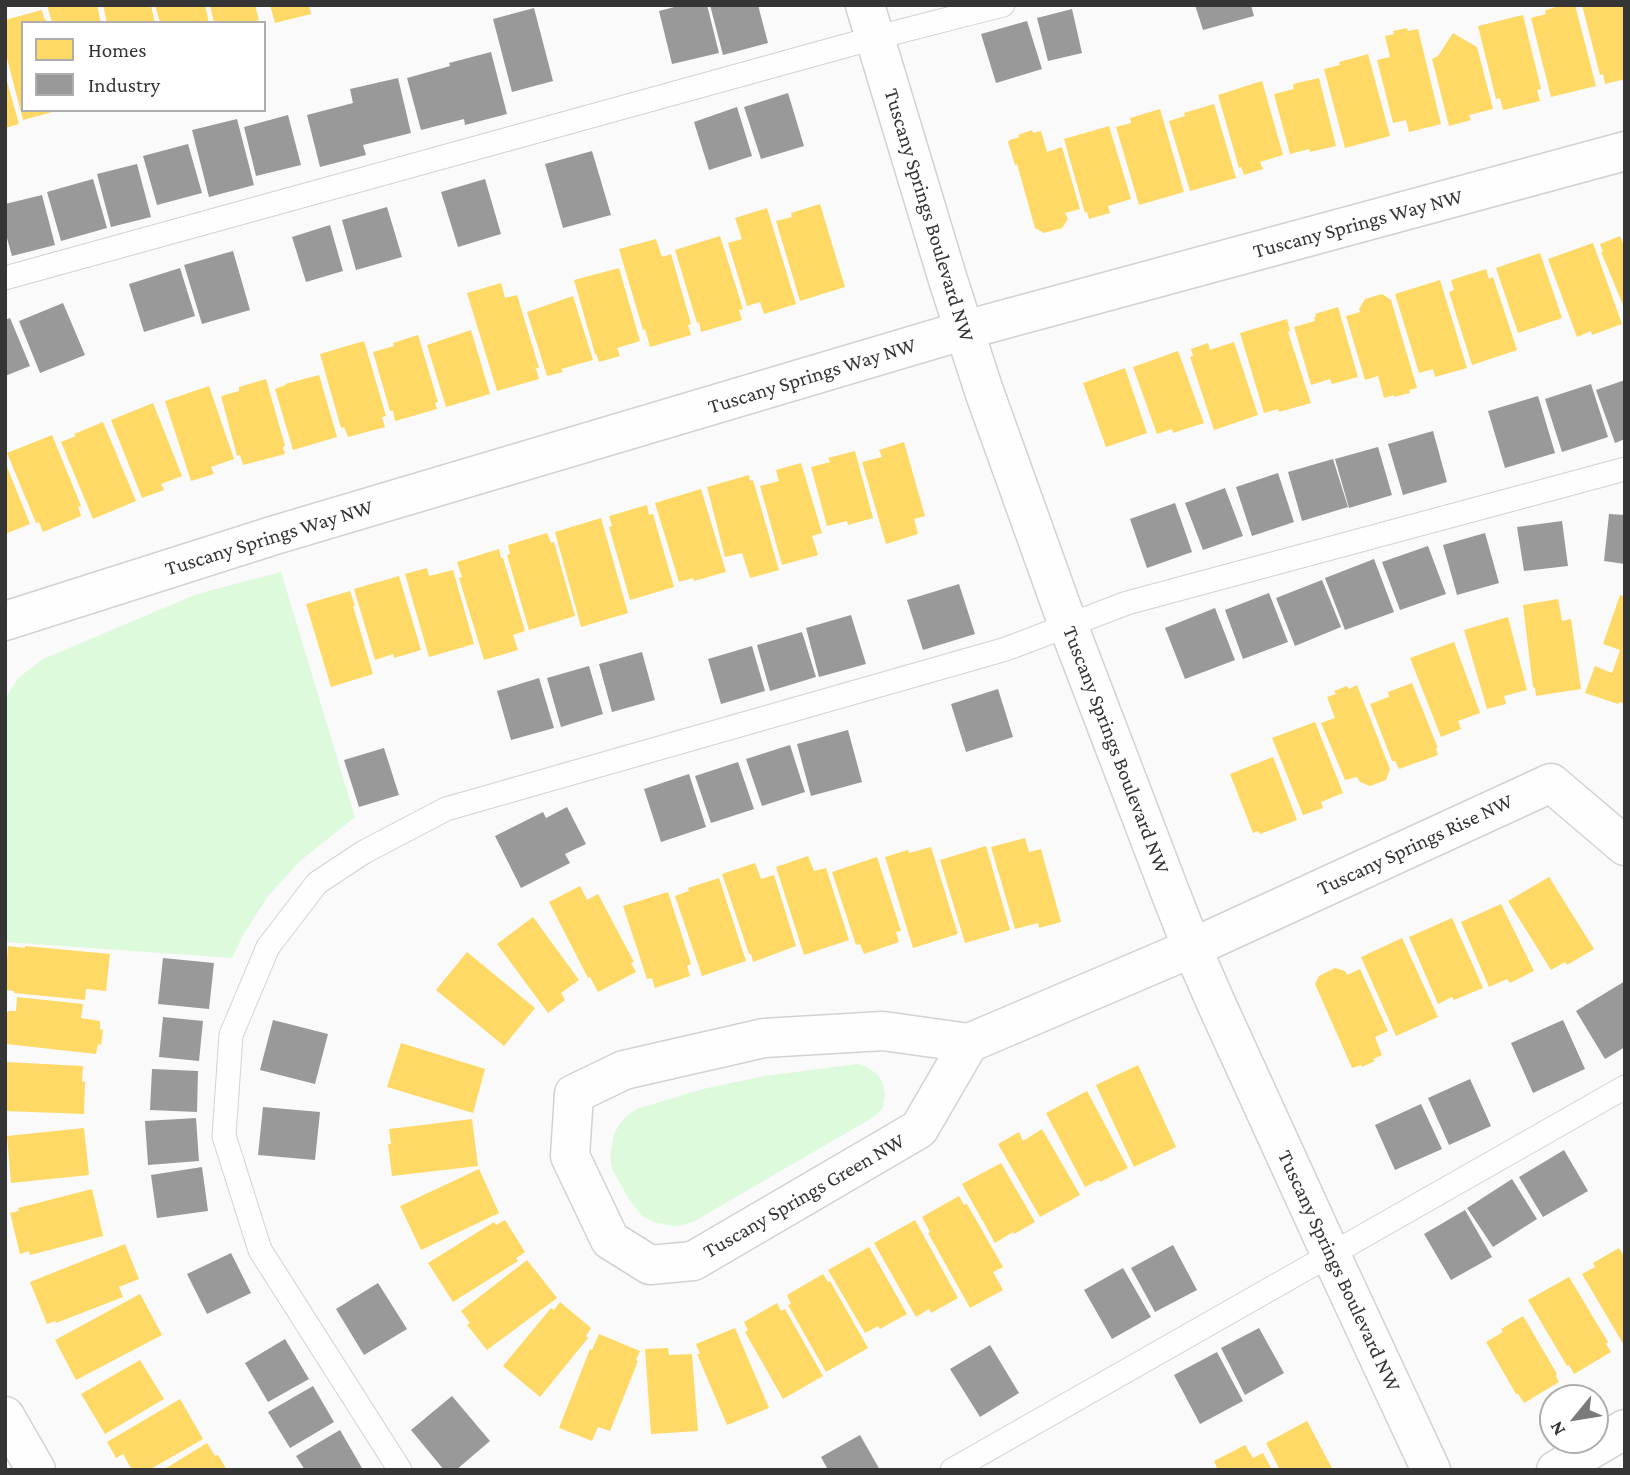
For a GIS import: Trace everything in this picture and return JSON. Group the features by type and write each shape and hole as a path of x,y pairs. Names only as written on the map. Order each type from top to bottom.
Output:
{"street":[{"name":"Tuscany Springs Boulevard NW","path":"869,22 984,391 1068,625 1192,948 1431,1470"},
{"name":"Tuscany Springs Way NW","path":"5,621 275,535 965,330 1625,151"},
{"name":"Tuscany Springs Rise NW","path":"1192,948 1551,783 1625,846"},
{"path":"969,1043 1192,948"},
{"name":"Tuscany Springs Green NW","path":"883,1031 969,1043 919,1129 693,1261 650,1265 610,1240 570,1156 574,1094 624,1070 764,1038 883,1031"},
{"path":"5,1416 36,1470"},
{"path":"1556,1470 1625,1429"}],"lane":[{"path":"5,278 869,22 1003,5"},
{"path":"400,1470 260,1250 225,1136 231,1035 268,947 317,883 364,852 446,809 1006,649 1126,603 1625,469"},
{"path":"952,1470 1625,1087"}],"green space":[{"path":"281,572 355,817 300,861 269,895 244,933 232,958 5,942 5,699 18,678 43,659 197,594"},
{"path":"858,1064 877,1074 883,1083 885,1096 882,1109 872,1118 693,1222 680,1226 667,1225 642,1216 612,1169 610,1157 614,1134 629,1114 640,1108 703,1089 764,1076"}],"building: Homes":[{"path":"47,5 97,5 101,21 51,21"},
{"path":"103,5 151,5 155,21 107,21"},
{"path":"155,5 205,5 209,21 159,21"},
{"path":"210,5 255,5 259,20 256,21 214,21"},
{"path":"270,5 309,5 311,14 275,23"},
{"path":"1575,5 1596,86 1551,97 1531,18 1546,14 1545,10"},
{"path":"1582,5 1625,5 1625,79 1605,84 1603,74 1600,75"},
{"path":"42,10 46,21 21,21 21,112 52,112 23,120 5,51 5,20"},
{"path":"1523,15 1541,89 1537,90 1540,101 1503,110 1500,98 1496,99 1478,26"},
{"path":"1407,28 1408,31 1418,29 1441,124 1409,132 1406,120 1393,123 1377,60 1390,57 1385,36"},
{"path":"1453,33 1477,47 1493,109 1469,115 1471,120 1449,126 1432,59 1438,56"},
{"path":"1368,54 1390,136 1345,148 1324,69"},
{"path":"5,74 19,124 5,128"},
{"path":"1319,78 1336,146 1290,154 1274,94 1294,89 1293,84"},
{"path":"1262,81 1283,155 1260,162 1263,169 1244,175 1241,167 1239,168 1218,95"},
{"path":"1214,104 1236,178 1190,191 1169,121 1185,116 1184,113"},
{"path":"1160,109 1184,192 1139,205 1116,127 1131,123 1130,118"},
{"path":"1109,126 1131,199 1108,206 1110,213 1089,219 1064,139"},
{"path":"1032,130 1033,133 1041,131 1047,152 1062,147 1080,209 1065,213 1068,219 1062,228 1044,233 1035,228 1008,142"},
{"path":"820,204 845,287 800,301 776,221"},
{"path":"767,208 796,304 764,314 760,302 747,306 728,243 742,239 735,218"},
{"path":"720,236 743,309 739,310 742,320 701,332 675,250"},
{"path":"1620,236 1625,243 1625,310 1600,244"},
{"path":"656,239 662,257 671,254 691,324 688,325 691,335 650,347 619,249"},
{"path":"1593,243 1622,324 1592,335 1591,331 1577,337 1548,259"},
{"path":"1540,253 1562,318 1518,333 1496,268"},
{"path":"619,268 640,341 617,348 620,356 599,362 574,280"},
{"path":"1486,269 1489,279 1493,277 1517,350 1472,365 1449,292 1454,290 1451,280"},
{"path":"1440,280 1467,368 1435,377 1433,369 1419,373 1395,294"},
{"path":"501,283 505,298 517,295 539,368 536,368 539,379 497,391 467,293"},
{"path":"1382,294 1391,300 1417,388 1409,390 1410,393 1384,398 1378,376 1365,380 1346,316 1360,312 1365,299"},
{"path":"573,296 593,360 547,376 527,312"},
{"path":"1338,307 1358,377 1332,384 1330,379 1311,385 1294,327 1315,321 1315,314"},
{"path":"1287,319 1288,332 1311,403 1279,412 1278,409 1264,413 1240,333"},
{"path":"471,330 490,394 446,407 427,345"},
{"path":"418,335 438,402 435,403 437,409 395,421 373,352"},
{"path":"364,341 386,416 382,417 385,427 348,437 344,427 341,428 320,354"},
{"path":"1234,342 1258,415 1214,430 1190,357 1193,356 1191,349 1208,343 1210,350"},
{"path":"1178,351 1204,423 1173,433 1172,429 1157,434 1133,367"},
{"path":"1125,368 1147,433 1106,447 1083,383"},
{"path":"319,375 337,437 293,450 275,389"},
{"path":"266,379 285,454 243,465 240,455 237,456 221,396"},
{"path":"209,386 234,459 211,467 214,474 191,481 165,401"},
{"path":"153,403 182,476 161,484 164,490 142,498 111,420"},
{"path":"103,422 136,501 93,519 61,442"},
{"path":"52,435 81,506 78,507 81,516 43,532 39,522 36,523 7,453"},
{"path":"904,442 925,516 914,519 918,534 886,544 862,462 882,457 879,450"},
{"path":"855,451 873,518 848,525 847,521 827,526 811,467 830,462 828,458"},
{"path":"5,462 30,524 5,534"},
{"path":"801,463 822,533 812,536 818,555 782,565 760,486 779,481 776,470"},
{"path":"749,475 750,481 753,480 779,570 750,578 742,553 725,557 707,487"},
{"path":"701,489 726,572 694,581 693,578 679,582 655,503"},
{"path":"647,505 649,515 653,514 674,587 630,600 609,527 612,526 609,516"},
{"path":"601,518 628,613 581,627 555,532"},
{"path":"547,533 551,543 554,542 575,616 529,630 507,555 510,554 508,545"},
{"path":"499,549 525,631 513,635 518,650 484,660 459,578 462,577 457,562"},
{"path":"427,568 429,576 453,570 474,644 429,657 405,574"},
{"path":"399,576 421,650 375,660 354,589"},
{"path":"350,591 373,674 331,687 306,604"},
{"path":"1620,595 1625,597 1625,704 1585,693 1595,666 1612,673 1620,650 1603,644"},
{"path":"1558,599 1562,621 1571,619 1581,689 1536,696 1523,605"},
{"path":"1508,617 1527,690 1504,696 1506,704 1487,709 1464,630"},
{"path":"1454,642 1480,713 1458,721 1461,729 1441,737 1410,658"},
{"path":"1412,683 1438,748 1438,755 1399,769 1395,761 1392,761 1370,704 1389,697 1388,692"},
{"path":"1357,685 1390,769 1386,780 1370,786 1360,782 1357,777 1345,780 1321,723 1335,718 1327,697 1336,694 1334,691"},
{"path":"1315,722 1343,793 1321,802 1323,808 1303,815 1272,738"},
{"path":"1273,757 1297,820 1260,834 1258,831 1253,833 1230,774"},
{"path":"1025,838 1029,852 1041,849 1061,922 1039,928 1038,923 1015,929 991,847"},
{"path":"986,846 1010,930 965,943 940,860"},
{"path":"931,847 958,934 913,948 885,857"},
{"path":"808,856 814,871 826,868 849,940 804,955 776,867"},
{"path":"877,857 901,931 896,932 899,942 864,954 860,944 856,945 832,872"},
{"path":"755,863 761,879 774,875 796,946 753,962 722,874"},
{"path":"1549,877 1594,949 1567,965 1565,962 1551,970 1508,901"},
{"path":"719,878 746,961 702,976 675,896 689,891 688,888"},
{"path":"580,886 587,900 598,894 634,962 631,963 636,972 598,992 549,902"},
{"path":"668,892 691,964 687,966 690,976 655,988 652,978 647,979 623,906"},
{"path":"1501,904 1534,971 1510,983 1507,979 1489,987 1461,922"},
{"path":"533,917 579,980 561,993 565,1000 548,1013 497,944"},
{"path":"1452,918 1483,988 1438,1004 1409,937"},
{"path":"1402,938 1438,1017 1396,1036 1361,957"},
{"path":"8,946 110,954 106,991 86,989 85,1000 5,990"},
{"path":"467,952 535,1008 504,1046 436,990"},
{"path":"1335,968 1345,971 1347,975 1360,969 1388,1031 1375,1037 1382,1055 1362,1067 1352,1068 1315,984 1319,976"},
{"path":"17,997 83,1004 81,1018 100,1021 100,1029 103,1030 101,1045 98,1044 96,1054 6,1044 5,1014 16,1011"},
{"path":"401,1043 485,1069 473,1113 387,1087"},
{"path":"5,1062 83,1066 84,1114 5,1111"},
{"path":"1138,1065 1176,1147 1134,1167 1096,1085"},
{"path":"1087,1091 1128,1168 1085,1187 1046,1113"},
{"path":"472,1119 478,1166 392,1176 389,1129"},
{"path":"84,1128 89,1175 11,1183 7,1136"},
{"path":"1042,1129 1080,1195 1040,1217 998,1144 1019,1132 1023,1141"},
{"path":"1001,1163 1035,1222 995,1243 962,1184"},
{"path":"479,1169 499,1213 421,1250 400,1206"},
{"path":"92,1189 103,1236 30,1255 29,1251 20,1254 10,1213 19,1211 18,1208"},
{"path":"959,1196 964,1205 967,1204 1003,1267 993,1272 1003,1290 970,1308 928,1233 930,1232 922,1217"},
{"path":"505,1220 525,1252 516,1258 518,1261 453,1302 428,1263 494,1222 496,1225"},
{"path":"915,1220 958,1298 931,1313 929,1309 916,1317 874,1243"},
{"path":"125,1244 139,1279 119,1287 123,1297 47,1324 30,1282"},
{"path":"869,1247 907,1314 880,1329 878,1326 865,1333 828,1270"},
{"path":"1619,1248 1625,1258 1625,1347 1582,1274 1595,1267 1593,1263"},
{"path":"527,1260 557,1298 487,1350 467,1325 470,1323 461,1311"},
{"path":"823,1274 828,1282 830,1281 868,1348 826,1372 788,1305 791,1304 787,1295"},
{"path":"1569,1277 1608,1342 1606,1344 1611,1352 1574,1374 1528,1300"},
{"path":"140,1294 162,1335 76,1380 55,1340"},
{"path":"560,1302 591,1328 586,1336 588,1338 540,1397 503,1366 551,1308 554,1310"},
{"path":"777,1303 781,1311 785,1309 823,1376 783,1399 745,1332 748,1330 744,1322"},
{"path":"1523,1316 1559,1382 1539,1384 1539,1394 1524,1403 1486,1342 1503,1332 1501,1329"},
{"path":"735,1328 769,1408 727,1425 697,1354 700,1354 696,1344"},
{"path":"599,1334 640,1351 610,1431 598,1427 592,1441 559,1428 590,1349 592,1350"},
{"path":"668,1348 669,1355 692,1354 698,1431 651,1434 645,1349"},
{"path":"140,1360 164,1399 105,1434 81,1394"},
{"path":"180,1399 203,1439 149,1470 132,1470 123,1454 116,1458 107,1442"},
{"path":"1307,1421 1333,1470 1280,1470 1266,1443"},
{"path":"207,1443 227,1470 163,1470"},
{"path":"1245,1445 1253,1458 1263,1453 1272,1470 1218,1470 1214,1461"}],"building: Industry":[{"path":"682,5 707,5 719,53 672,64 659,11"},
{"path":"710,5 758,5 768,43 723,55"},
{"path":"1195,5 1251,5 1254,16 1203,30"},
{"path":"534,8 553,81 512,92 493,19"},
{"path":"1072,9 1082,53 1048,61 1037,18"},
{"path":"1027,21 1042,69 996,83 981,34"},
{"path":"491,52 507,114 465,125 464,119 421,130 407,78"},
{"path":"398,78 411,133 363,145 366,155 320,167 307,115 353,103 350,89"},
{"path":"788,93 804,146 761,159 744,107"},
{"path":"737,107 752,156 709,170 694,122"},
{"path":"288,115 301,165 256,176 244,127"},
{"path":"237,119 254,185 209,197 192,130"},
{"path":"188,144 202,193 157,205 143,156"},
{"path":"592,151 611,215 563,228 545,164"},
{"path":"137,164 151,217 111,227 97,174"},
{"path":"93,179 107,228 61,241 47,192"},
{"path":"485,179 501,234 458,247 441,192"},
{"path":"42,195 55,245 12,256 5,231 5,204"},
{"path":"387,207 402,257 356,270 342,220"},
{"path":"330,225 343,271 306,282 292,237"},
{"path":"233,251 250,310 202,324 184,265"},
{"path":"180,268 195,316 144,332 129,284"},
{"path":"63,303 85,355 40,373 19,321"},
{"path":"10,318 30,366 5,376 5,320"},
{"path":"1625,380 1625,439 1615,443 1596,390"},
{"path":"1591,384 1608,437 1562,452 1545,399"},
{"path":"1538,396 1555,453 1505,468 1488,411"},
{"path":"1433,431 1447,482 1403,495 1388,444"},
{"path":"1378,447 1392,495 1349,508 1335,459"},
{"path":"1333,459 1348,507 1302,521 1288,472"},
{"path":"1278,473 1294,522 1252,536 1236,487"},
{"path":"1225,488 1243,536 1203,550 1185,503"},
{"path":"1175,503 1192,552 1147,568 1130,519"},
{"path":"1609,514 1625,515 1625,564 1604,561"},
{"path":"1562,521 1568,566 1524,571 1517,527"},
{"path":"1485,533 1499,583 1457,595 1443,545"},
{"path":"1428,546 1446,594 1400,610 1382,562"},
{"path":"1374,559 1394,612 1345,630 1325,578"},
{"path":"1322,580 1341,627 1295,646 1276,598"},
{"path":"959,584 975,634 923,650 907,600"},
{"path":"1269,593 1288,642 1243,659 1225,610"},
{"path":"1215,608 1235,660 1185,679 1165,628"},
{"path":"851,615 866,664 819,677 806,628"},
{"path":"802,632 816,677 770,691 757,645"},
{"path":"752,646 765,691 721,704 708,659"},
{"path":"642,652 655,700 612,712 599,664"},
{"path":"589,666 603,714 561,727 547,678"},
{"path":"539,678 554,728 511,740 497,691"},
{"path":"998,689 1013,737 966,752 951,704"},
{"path":"848,730 862,782 811,796 797,744"},
{"path":"790,745 805,792 762,806 746,759"},
{"path":"384,748 399,795 359,807 344,760"},
{"path":"738,762 754,809 711,823 695,776"},
{"path":"689,774 706,827 661,842 644,789"},
{"path":"567,807 586,844 565,854 570,863 521,888 495,836 543,812 546,818"},
{"path":"163,958 214,963 209,1009 158,1004"},
{"path":"1625,981 1625,1047 1605,1059 1576,1011"},
{"path":"163,1017 203,1021 199,1061 159,1057"},
{"path":"273,1020 328,1034 315,1084 260,1070"},
{"path":"1563,1020 1585,1069 1533,1093 1511,1043"},
{"path":"152,1069 198,1071 197,1112 150,1110"},
{"path":"1470,1079 1491,1126 1449,1145 1428,1098"},
{"path":"1421,1104 1442,1149 1395,1170 1375,1125"},
{"path":"263,1107 320,1112 315,1160 258,1155"},
{"path":"196,1118 199,1161 148,1165 145,1121"},
{"path":"1564,1150 1588,1191 1543,1217 1519,1177"},
{"path":"202,1167 208,1211 157,1218 151,1175"},
{"path":"1512,1179 1537,1219 1493,1247 1467,1208"},
{"path":"1465,1210 1492,1257 1451,1280 1424,1234"},
{"path":"1173,1245 1197,1290 1155,1312 1131,1268"},
{"path":"231,1253 251,1293 207,1314 187,1274"},
{"path":"1123,1268 1151,1317 1112,1339 1084,1290"},
{"path":"378,1283 407,1329 364,1355 336,1309"},
{"path":"1259,1328 1284,1373 1245,1395 1221,1348"},
{"path":"285,1339 309,1379 268,1402 245,1363"},
{"path":"990,1345 1019,1393 980,1417 950,1369"},
{"path":"1217,1352 1243,1401 1200,1424 1174,1375"},
{"path":"313,1386 334,1422 290,1448 268,1412"},
{"path":"452,1396 490,1441 456,1470 444,1470 411,1430"},
{"path":"340,1430 362,1468 305,1470 296,1456"},
{"path":"860,1435 880,1470 828,1470 821,1457"}]}
